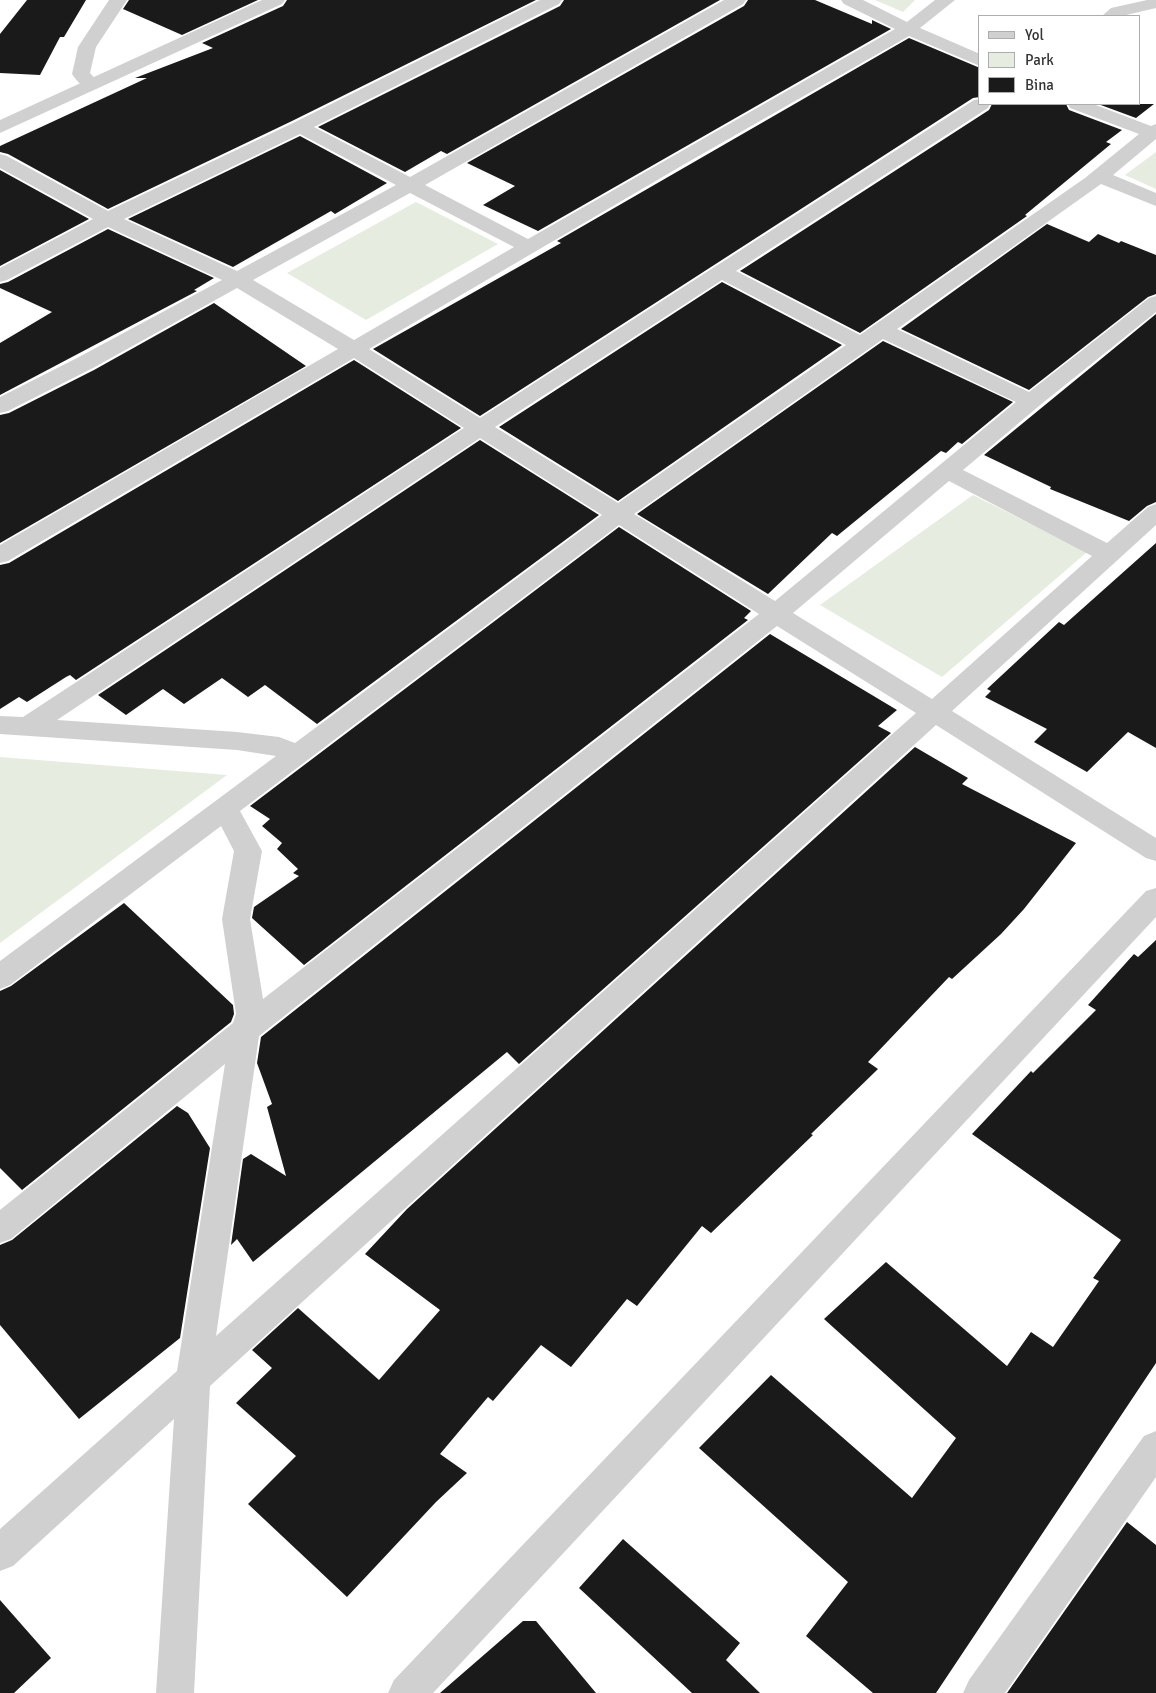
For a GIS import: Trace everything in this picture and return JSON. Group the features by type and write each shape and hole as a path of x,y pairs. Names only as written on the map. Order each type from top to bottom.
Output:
{"street":[{"path":"92,84 81,74 88,47 118,0"},
{"path":"0,127 276,0"},
{"path":"0,276 108,219 300,127 553,0"},
{"path":"0,406 85,364 410,185 737,0"},
{"path":"850,0 908,29 978,60"},
{"path":"0,555 908,29 946,0"},
{"path":"1115,10 1156,3"},
{"path":"27,727 479,428 980,105"},
{"path":"1080,105 1155,132"},
{"path":"300,127 529,247"},
{"path":"0,977 617,515 1099,176 1155,132"},
{"path":"0,160 108,219 237,279 354,349 1156,851"},
{"path":"1099,176 1156,200"},
{"path":"721,272 861,344"},
{"path":"0,1229 245,1030 776,614 1031,401 1156,302"},
{"path":"880,329 1031,401"},
{"path":"947,471 1110,555"},
{"path":"0,1554 1156,512"},
{"path":"0,725 237,741 279,746 296,755"},
{"path":"175,1693 193,1380 245,1030 252,1014 236,918 248,851 225,808"},
{"path":"407,1693 1156,899"},
{"path":"982,1693 1156,1448"}],"green space":[{"path":"875,0 915,0 903,12"},
{"path":"1156,152 1156,189 1125,175"},
{"path":"416,202 498,244 366,320 287,273"},
{"path":"973,495 1087,552 942,677 820,605"},
{"path":"0,757 227,775 0,943"}],"building":[{"path":"27,0 86,0 64,37 60,37 40,75 0,73 0,34"},
{"path":"129,0 258,0 182,35 123,9"},
{"path":"287,0 536,0 292,121 108,209 8,154 0,152 0,146 147,78 135,78 213,48 202,43 283,6"},
{"path":"564,0 720,0 447,154 441,151 405,172 318,127 560,6"},
{"path":"748,0 815,0 872,24 872,20 891,29 538,231 483,205 515,186 467,163 744,6"},
{"path":"909,38 978,67 978,97 973,98 480,416 373,349 561,243 557,241"},
{"path":"1154,104 1136,118 1101,105"},
{"path":"992,105 1066,105 1069,110 1122,130 1106,142 1111,144 1025,215 1027,216 860,333 740,271 989,110"},
{"path":"300,136 387,183 335,214 331,211 233,267 128,219"},
{"path":"0,170 89,219 0,266"},
{"path":"1047,224 1089,242 1098,234 1156,255 1156,294 1148,297 1029,390 901,329"},
{"path":"108,229 214,278 194,290 197,291 0,395 0,343 52,312 0,288 0,284 8,282"},
{"path":"722,282 842,345 618,501 499,427"},
{"path":"214,303 306,366 0,543 0,415 9,413 94,370"},
{"path":"1156,314 1156,502 1147,506 1129,521 1050,489 1051,487 984,455"},
{"path":"883,341 1013,402 962,444 958,442 946,453 941,451 837,536 832,533 768,594 637,514"},
{"path":"354,360 461,428 76,680 70,675 27,702 19,697 0,709 0,565 9,563"},
{"path":"480,440 599,515 317,724 265,685 248,697 222,678 184,704 163,689 126,715 98,695"},
{"path":"619,527 751,611 744,618 748,620 304,965 252,918 254,907 299,876 293,873 298,869 277,849 282,843 262,826 270,819 250,806"},
{"path":"1156,543 1156,748 1128,732 1087,772 1034,742 1047,729 985,697 991,691 987,689 1059,622 1064,625"},
{"path":"770,634 897,710 878,726 891,733 519,1064 507,1052 253,1262 237,1239 231,1245 243,1159 251,1154 286,1176 267,1107 272,1104 257,1063 261,1037"},
{"path":"915,747 968,778 962,784 1076,843 1024,909 1001,934 952,979 949,977 868,1062 878,1069 811,1134 813,1135 711,1233 702,1226 637,1306 627,1299 571,1367 541,1345 493,1401 488,1397 440,1454 467,1473 436,1502 347,1597 248,1504 296,1456 236,1403 272,1368 252,1350 298,1308 379,1380 440,1310 365,1254 407,1209"},
{"path":"124,903 233,1005 234,1014 231,1022 22,1190 0,1168 0,991 11,986"},
{"path":"1156,940 1156,1363 936,1693 873,1693 806,1636 848,1582 699,1448 771,1375 912,1498 956,1438 824,1319 886,1262 1007,1366 1031,1332 1053,1347 1099,1281 1093,1278 1121,1240 972,1134 1031,1071 1033,1073 1096,1010 1088,1005 1134,954 1138,957"},
{"path":"177,1106 188,1113 210,1148 180,1338 79,1419 0,1325 0,1245 12,1240"},
{"path":"1127,1522 1156,1545 1156,1693 1007,1693"},
{"path":"623,1539 740,1643 726,1660 760,1693 692,1693 579,1588"},
{"path":"0,1600 51,1658 14,1693 0,1693"},
{"path":"523,1621 536,1621 596,1693 440,1693"}]}
